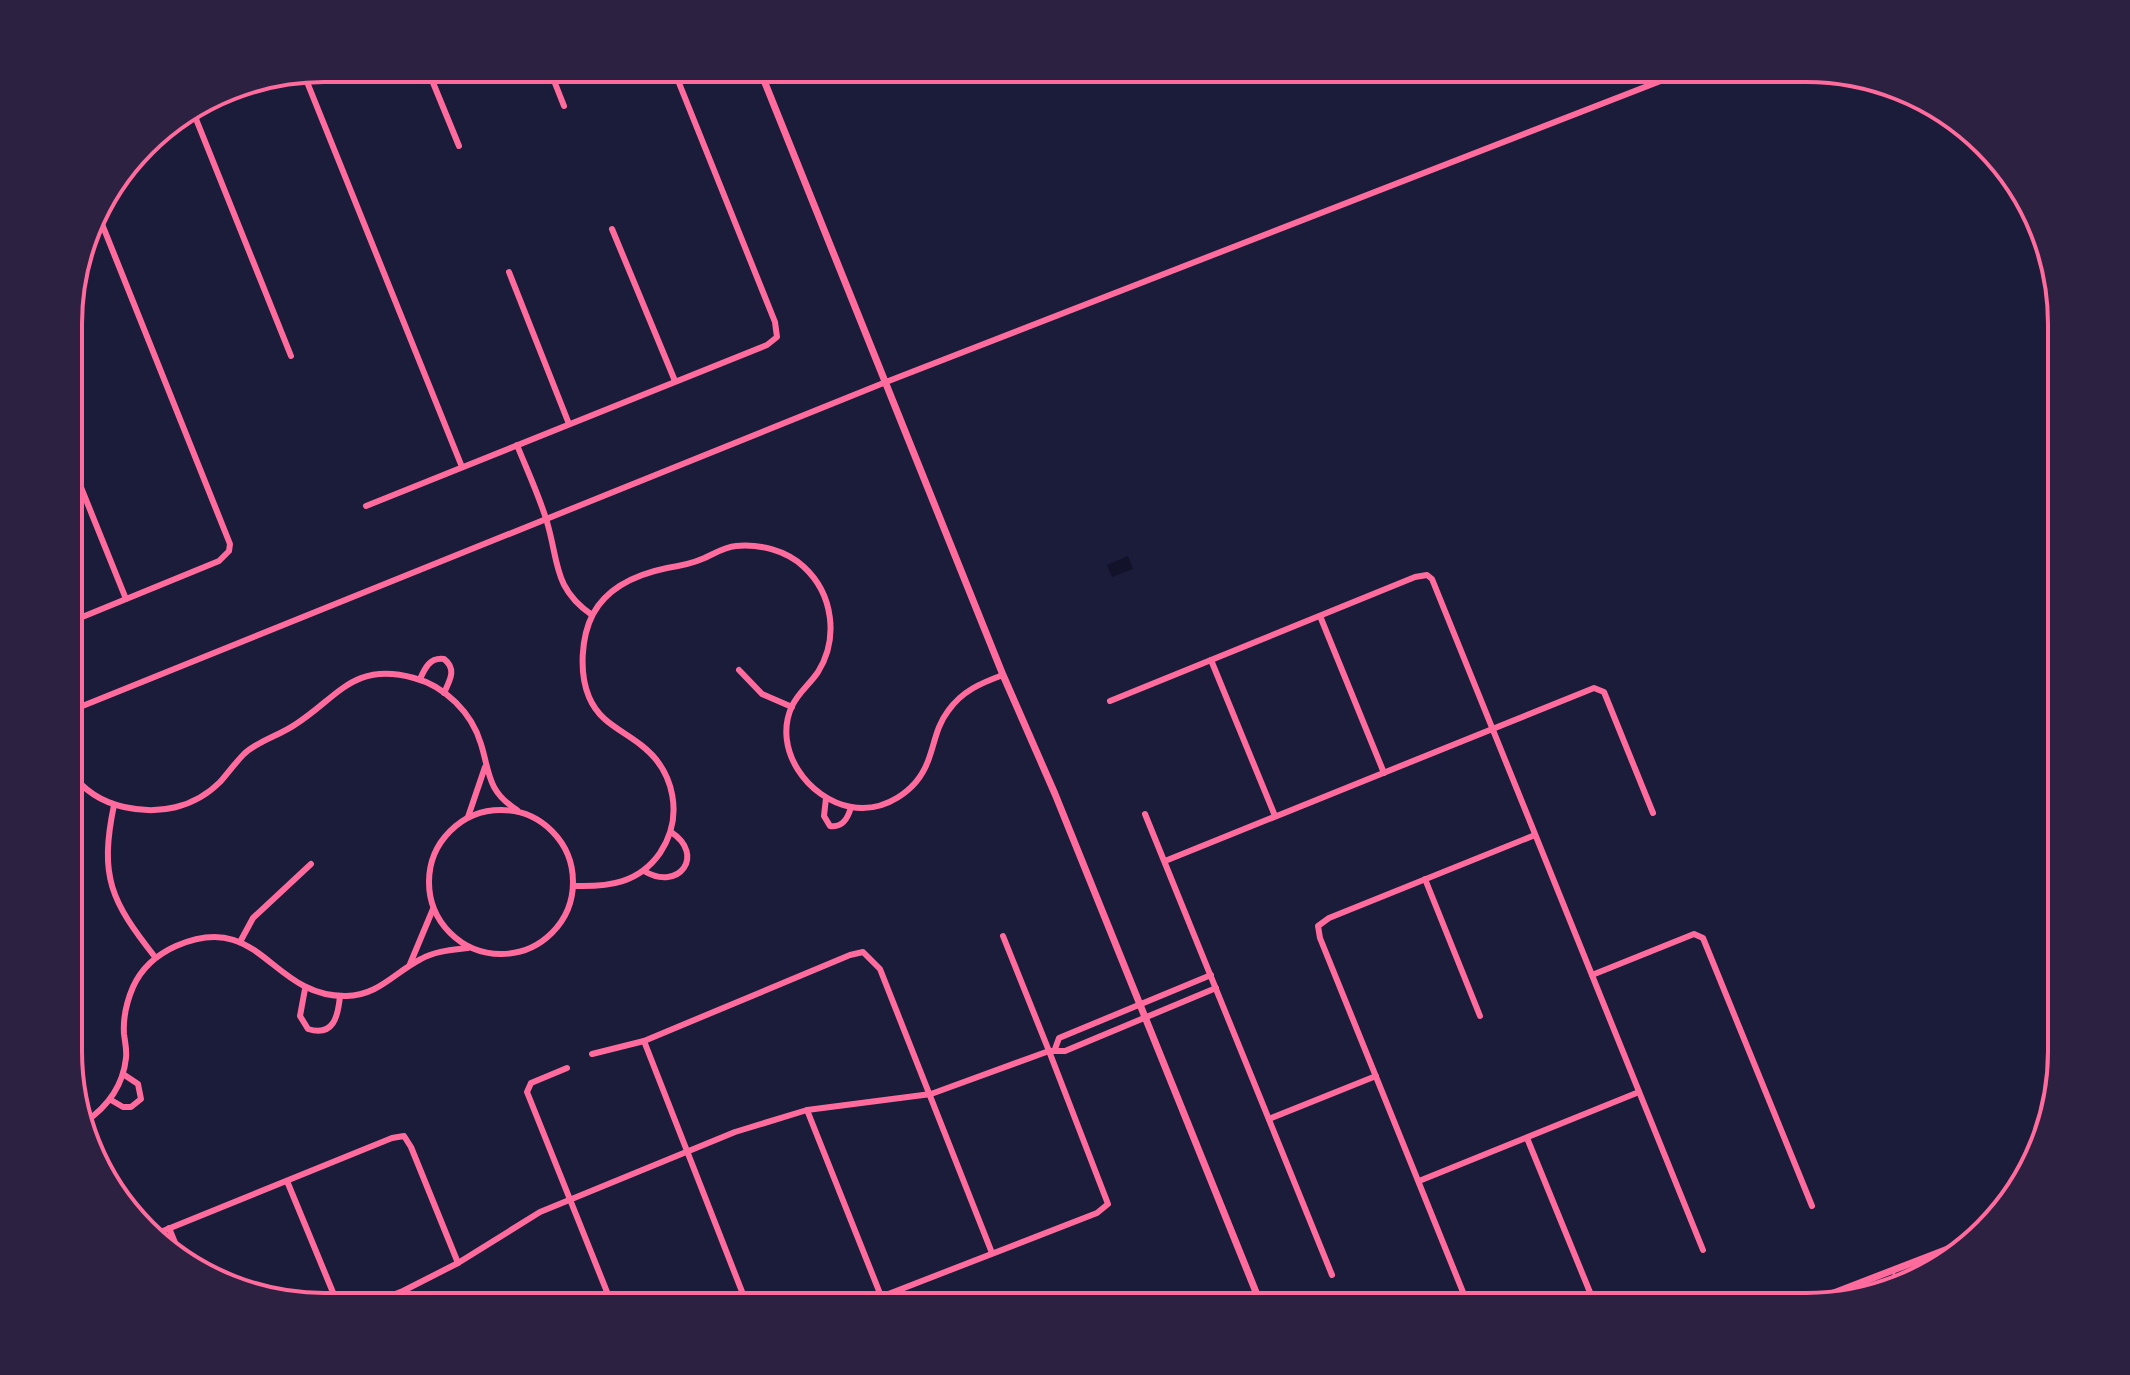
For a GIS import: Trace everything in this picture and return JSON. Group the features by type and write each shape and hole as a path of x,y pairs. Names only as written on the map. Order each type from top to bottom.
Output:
{"street":[{"path":"433,82 459,146"},
{"path":"555,82 564,106"},
{"path":"366,506 767,345 777,337 775,322 679,82"},
{"path":"765,82 1256,1292"},
{"path":"82,706 886,382 1658,82"},
{"path":"307,83 462,467"},
{"path":"196,119 291,356"},
{"path":"82,617 219,561 229,551 227,534 103,227"},
{"path":"612,229 675,381"},
{"path":"509,272 569,424"},
{"path":"517,445 547,519 564,588 571,599 592,615"},
{"path":"82,490 126,599"},
{"path":"575,886 610,886 644,871 659,854 671,832 674,802 661,767 641,745 604,720 588,696 583,670 584,645 592,615 612,591 648,572 691,563 731,547 764,547 799,563 815,580 831,617 829,645 818,672 792,707 787,733 790,753 802,775 817,792 851,807 882,805 905,793 925,768 936,730 950,708 969,690 1003,675"},
{"path":"1110,701 1415,577 1427,575 1435,586 1703,1250"},
{"path":"1320,616 1384,773"},
{"path":"420,679 430,662 444,659 452,672 444,693"},
{"path":"1211,660 1275,816"},
{"path":"739,670 762,694 792,707"},
{"path":"82,785 114,805 137,810 161,811 191,802 211,790 250,749 293,727 347,684 379,674 401,675 420,679 444,693 470,720 480,742 485,767 496,789 517,810"},
{"path":"1165,861 1587,690 1600,688 1653,813"},
{"path":"467,818 485,767"},
{"path":"826,798 824,816 830,826 837,827 844,823 851,807"},
{"path":"114,805 107,849 109,879 122,913 155,957"},
{"path":"92,1116 111,1100 123,1074 127,1058 124,1025 128,1002 138,977 155,957 195,939 216,937 240,942 264,956 281,973 305,989 340,996 358,995 376,989 409,966 438,953 468,948 500,955 514,954 538,945 568,910 575,886 568,856 552,831 530,815 517,810 491,811 467,818 447,833 434,853 428,882 433,909 447,930 468,948"},
{"path":"1145,814 1332,1275"},
{"path":"644,871 665,879 683,868 688,855 686,846 671,832"},
{"path":"1463,1292 1320,938 1318,926 1329,918 1535,835"},
{"path":"240,942 253,918 311,864"},
{"path":"1425,879 1480,1016"},
{"path":"409,966 433,909"},
{"path":"1592,975 1694,934 1703,938 1812,1206"},
{"path":"890,1293 1097,1213 1108,1204 1052,1050 1003,936"},
{"path":"592,1054 644,1041 863,952 880,969 992,1253"},
{"path":"1052,1050 1059,1038 1211,975"},
{"path":"398,1293 458,1263 518,1223 570,1199 773,1119 807,1110 931,1094 1052,1050 1065,1051 1216,988"},
{"path":"305,989 300,1016 308,1029 317,1032 324,1031 335,1022 340,996"},
{"path":"644,1041 742,1293"},
{"path":"567,1068 527,1087 529,1099 607,1293"},
{"path":"111,1100 123,1107 131,1107 141,1099 138,1084 123,1074"},
{"path":"1269,1119 1376,1076"},
{"path":"1419,1181 1639,1092"},
{"path":"807,1110 880,1293"},
{"path":"163,1231 392,1138 404,1136 458,1263"},
{"path":"1527,1138 1590,1292"},
{"path":"287,1181 333,1293"},
{"path":"169,1228 174,1240"},
{"path":"1845,1289 1939,1253"}],"lane":[{"path":"1893,1271 1896,1276"}],"shaded area":[{"path":"1128,556 1133,569 1112,577 1107,565"}]}
